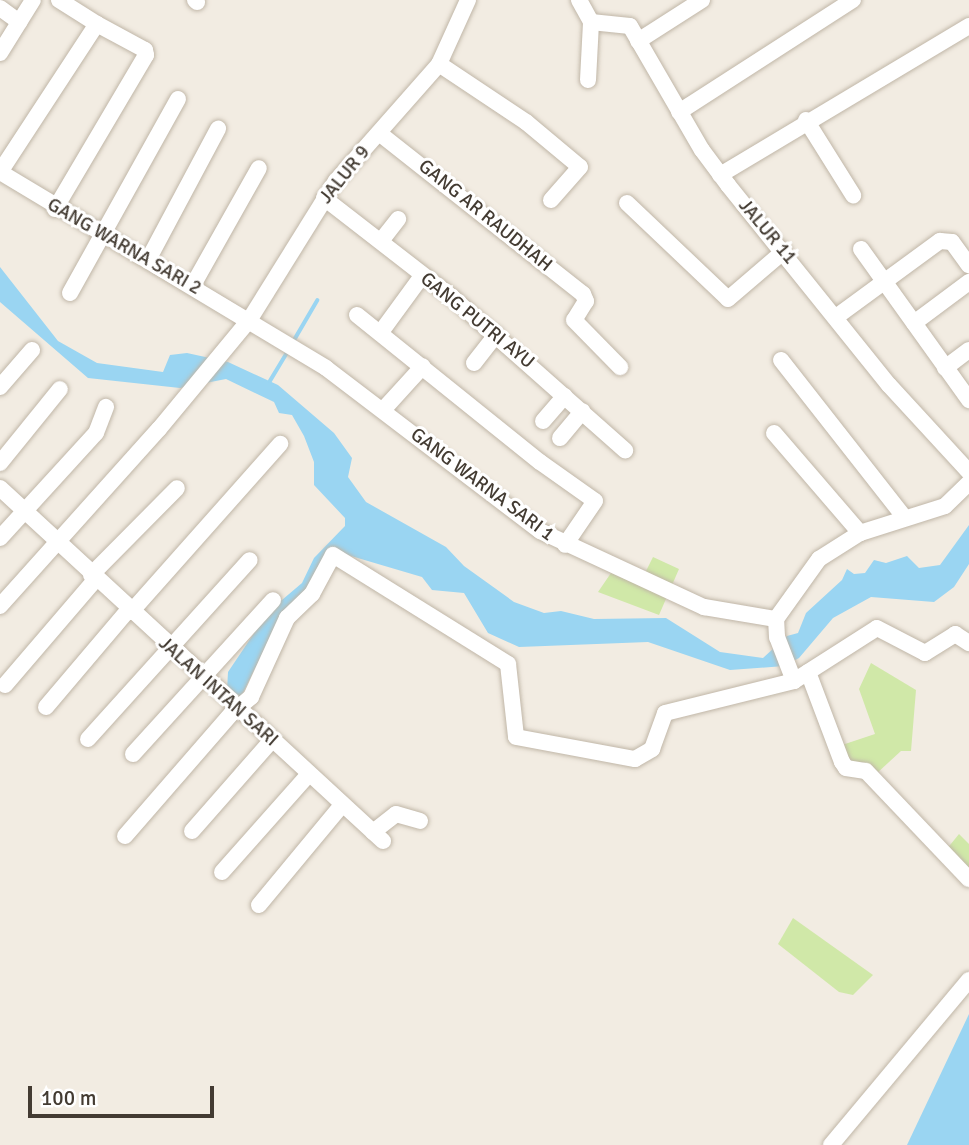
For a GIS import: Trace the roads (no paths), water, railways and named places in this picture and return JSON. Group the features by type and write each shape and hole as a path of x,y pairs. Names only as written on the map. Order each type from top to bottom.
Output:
{"street":[{"path":"0,53 33,0"},
{"path":"55,209 146,55 145,50 59,0"},
{"name":"JALUR 9","path":"0,606 250,319 324,198 439,64 468,0"},
{"path":"579,0 591,22 588,80"},
{"path":"638,41 702,0"},
{"path":"679,112 853,0"},
{"path":"0,8 19,22"},
{"name":"JALUR 11","path":"591,22 625,22 720,175 784,251 889,385 969,472"},
{"path":"0,172 97,24"},
{"path":"720,175 806,120 969,26"},
{"path":"439,64 526,122 580,167 551,200"},
{"path":"70,293 178,99"},
{"path":"806,120 853,195"},
{"path":"148,260 218,129"},
{"name":"GANG AR RAUDHAH","path":"379,133 579,291 585,303 574,320 620,367"},
{"path":"193,285 259,168"},
{"name":"GANG WARNA SARI 2","path":"0,172 55,209 250,319"},
{"name":"GANG PUTRI AYU","path":"324,198 496,335 625,450"},
{"path":"627,203 729,299 784,251"},
{"path":"381,241 398,219"},
{"path":"836,317 884,278 940,241 952,242 969,265"},
{"path":"861,249 969,400"},
{"path":"381,332 422,276"},
{"path":"914,323 969,282"},
{"path":"356,315 381,332 540,462 595,500 565,545"},
{"name":"GANG WARNA SARI 1","path":"250,319 383,410 467,478 565,545 704,607 776,619"},
{"path":"474,363 496,335"},
{"path":"0,387 32,350"},
{"path":"945,368 969,350"},
{"path":"781,360 905,518"},
{"path":"383,410 423,366"},
{"path":"0,463 60,389"},
{"path":"542,421 565,396"},
{"path":"0,538 96,433 106,407"},
{"path":"560,438 583,411"},
{"path":"774,433 860,533"},
{"path":"46,707 280,444"},
{"path":"969,483 946,506 860,533 819,559 776,619 777,637 846,768 866,771 969,879"},
{"name":"JALAN INTAN SARI","path":"0,488 169,647 378,836 396,814 420,821"},
{"path":"5,685 93,577 177,488"},
{"path":"125,836 251,697 287,618 312,594 333,555 508,664 513,731 520,739 640,758 652,749 665,713 798,677 877,628 925,653 955,634 969,643"},
{"path":"88,739 250,560"},
{"path":"133,754 273,600"},
{"path":"192,831 272,740"},
{"path":"222,872 309,774"},
{"path":"259,905 342,805"},
{"path":"831,1145 969,980"}],"water":[{"path":"0,267 58,341 97,363 163,372 170,355 187,353 228,362 278,385 334,433 352,458 348,477 366,502 446,547 464,566 514,602 544,613 561,611 594,619 666,618 720,652 763,658 787,636 798,633 806,613 842,580 847,569 854,574 865,573 874,560 886,563 907,556 919,568 940,565 969,525 969,564 954,587 934,602 871,597 833,618 799,658 784,666 730,670 648,642 519,647 488,633 464,593 432,590 422,577 334,551 306,595 281,616 239,701 227,690 228,672 269,611 302,583 314,558 345,526 345,518 314,485 314,462 304,436 292,415 279,413 274,402 226,379 180,388 88,378 0,302"},
{"path":"969,1014 969,1145 907,1145"}],"waterway":[{"path":"293,342 317,301"},
{"path":"270,381 288,351"}]}
